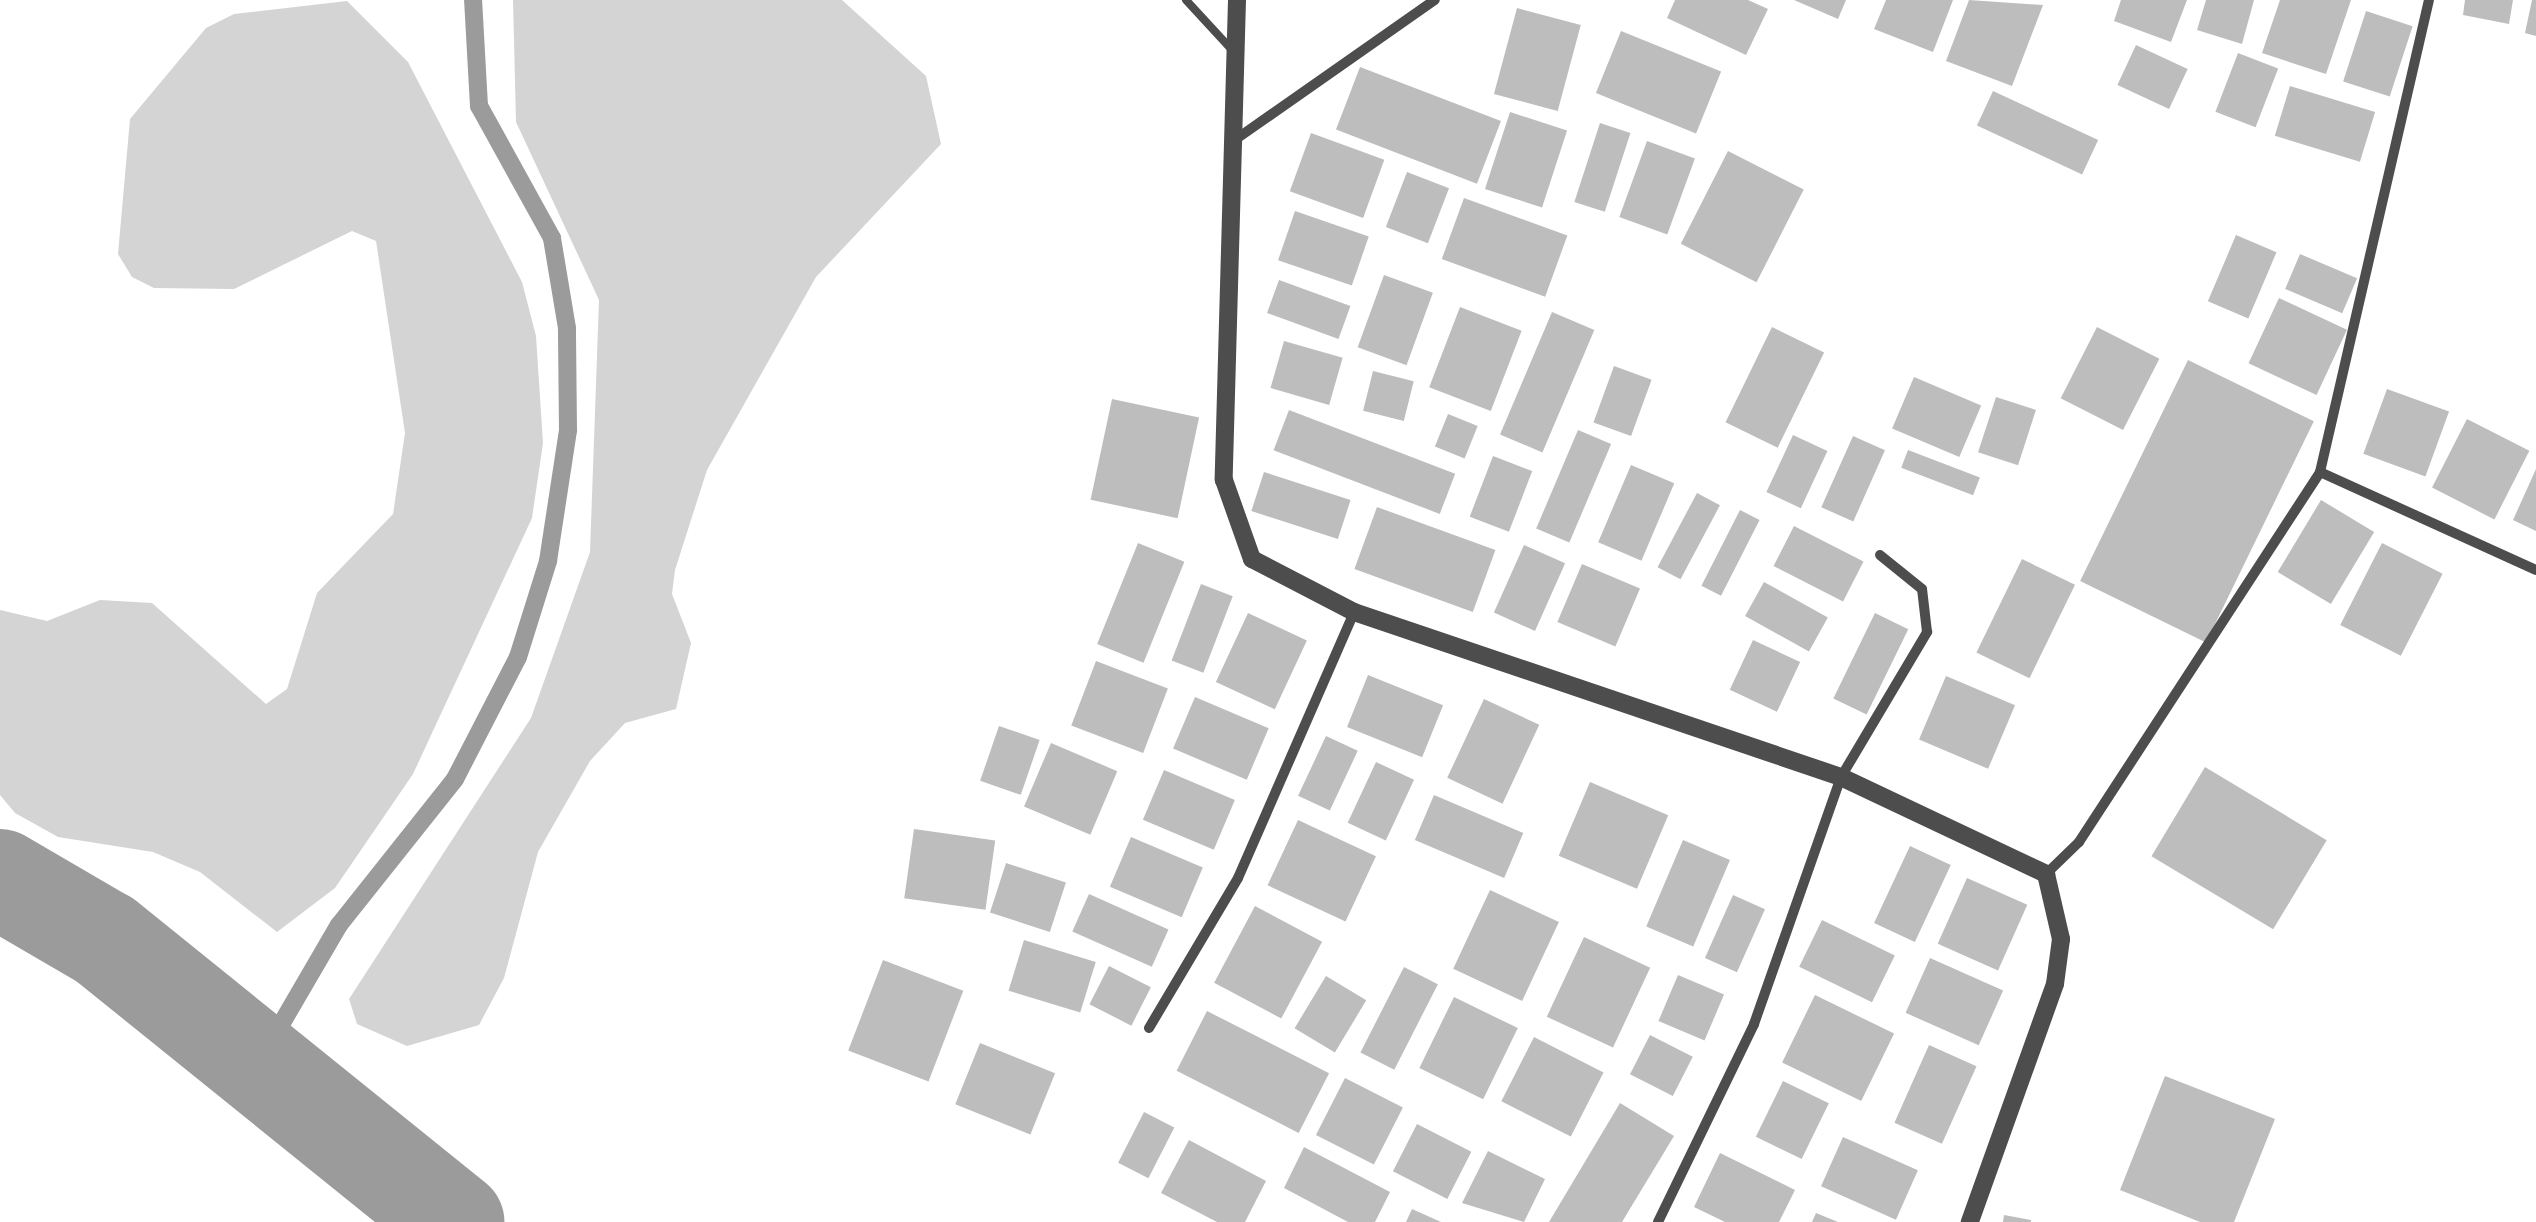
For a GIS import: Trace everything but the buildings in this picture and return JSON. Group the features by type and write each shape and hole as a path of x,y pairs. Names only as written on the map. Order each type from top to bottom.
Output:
{"street":[{"path":"1239,137 1435,0"},
{"path":"2046,874 2079,842 2320,472 2429,0"},
{"path":"1238,1 1234,52 1239,137 1224,480 1232,522 1252,559 1354,612 1841,777 2046,874"},
{"path":"2320,472 2536,570"},
{"path":"1658,1222 1754,1024 1841,777 1928,632 1922,589 1880,555"},
{"path":"1150,1028 1238,878 1354,612"},
{"path":"1970,1222 2056,984 2061,940 2046,874"}],"lane":[{"path":"1186,0 1234,52"}],"shaded area":[{"path":"513,0 842,0 926,76 941,144 816,277 707,470 675,570 672,594 691,643 676,709 625,723 590,761 538,852 504,978 479,1025 407,1046 357,1024 349,999 531,718 590,552 599,300 516,122"},
{"path":"347,1 408,62 522,282 536,336 543,443 532,518 413,774 335,888 277,932 200,872 153,852 58,837 15,813 0,795 0,610 47,621 100,600 152,603 266,704 287,689 317,593 393,514 405,433 376,241 352,231 234,289 154,288 132,277 118,254 130,119 206,28 234,14"}],"waterway":[{"path":"258,1064 339,925 455,779 518,657 548,561 568,430 567,328 552,238 479,106 473,0"},
{"path":"0,879 105,940 455,1222"}]}
